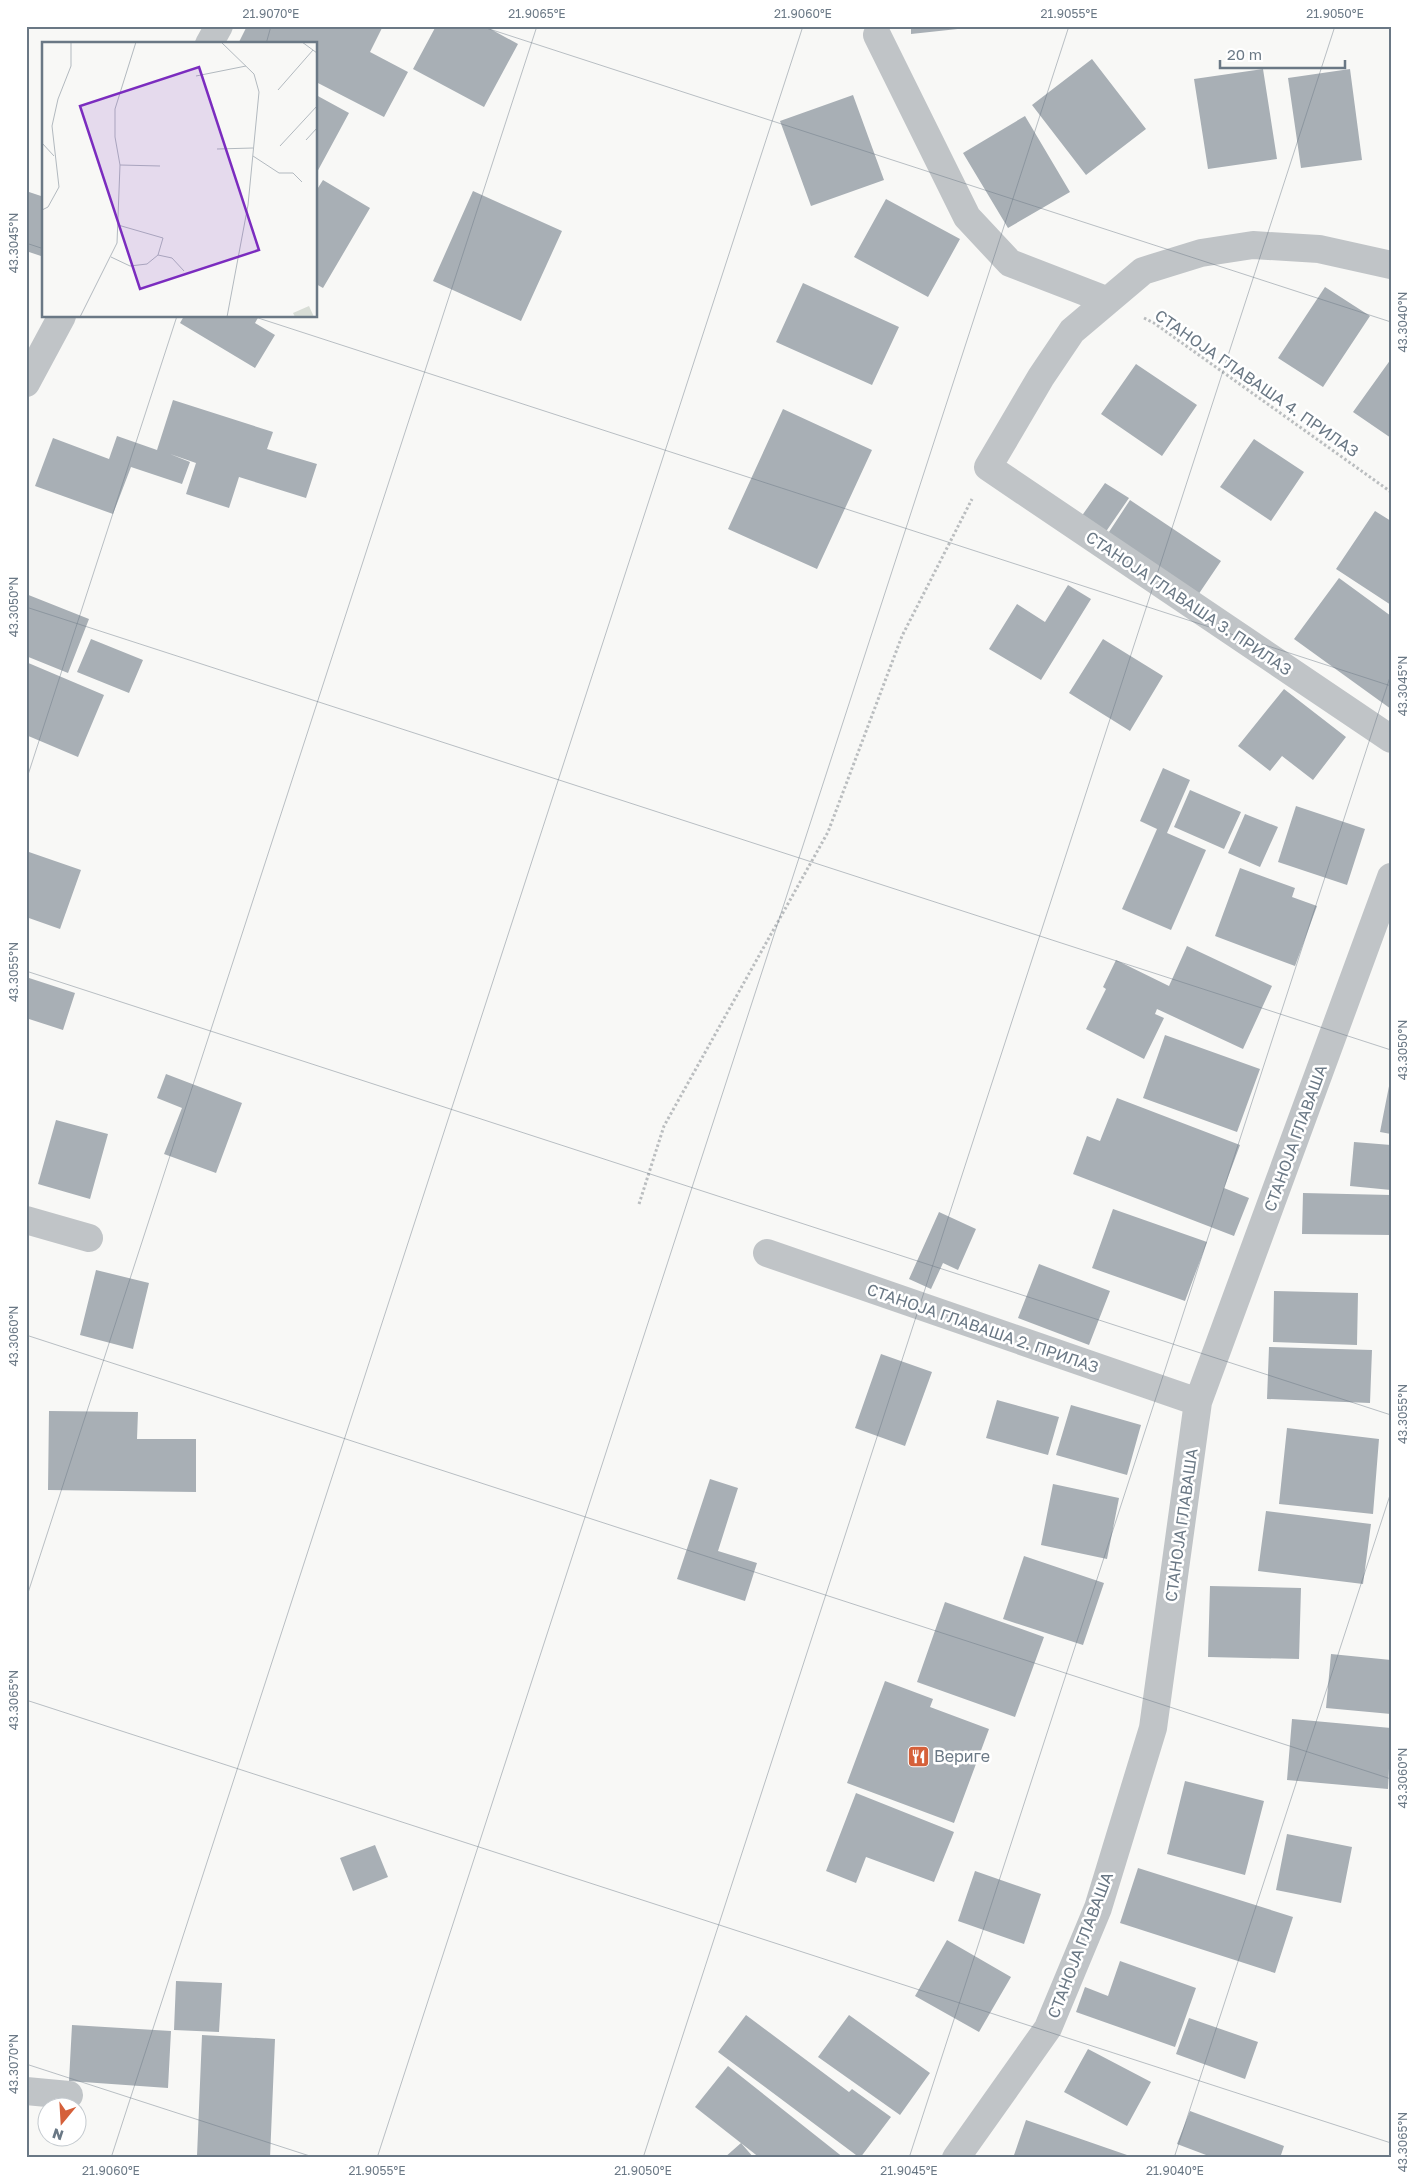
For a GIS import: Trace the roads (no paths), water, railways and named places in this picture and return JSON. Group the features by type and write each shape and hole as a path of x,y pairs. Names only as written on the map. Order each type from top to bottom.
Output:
{"street":[{"path":"210,42 219,26"},
{"path":"876,35 968,217 1010,263 1106,300 1143,271 1201,253 1253,245 1319,249 1391,265"},
{"name":"СТАНОЈА ГЛАВАША 3. ПРИЛАЗ","path":"1106,300 1072,331 1041,377 988,467 1391,739"},
{"path":"26,383 61,318"},
{"name":"СТАНОЈА ГЛАВАША","path":"956,2158 1048,2028 1098,1908 1153,1728 1198,1402 1391,877"},
{"path":"26,1220 89,1238"},
{"name":"СТАНОЈА ГЛАВАША 2. ПРИЛАЗ","path":"767,1254 1198,1402"},
{"path":"26,2091 69,2095"}],"place":[{"name":"Вериге","path":"918,1756"}]}
